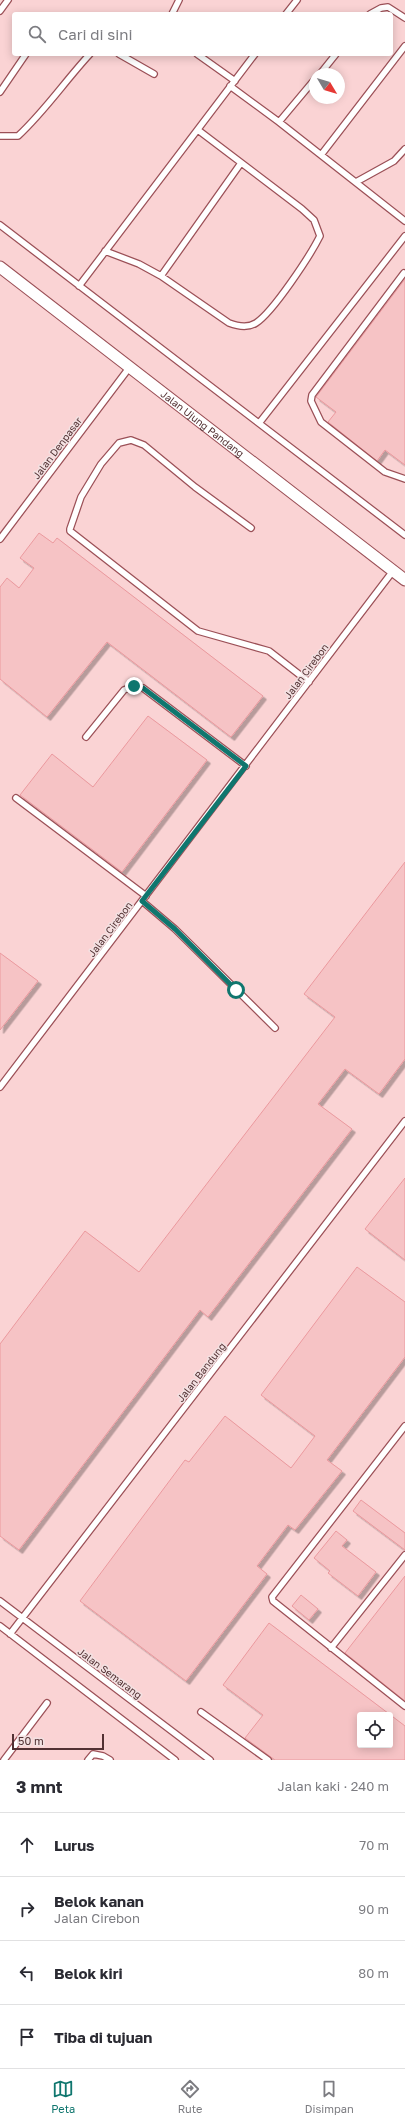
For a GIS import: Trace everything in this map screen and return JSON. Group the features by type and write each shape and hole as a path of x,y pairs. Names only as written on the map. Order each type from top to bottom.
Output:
{"street":[{"name":"Jalan Ujung Pandang","path":"0,267 405,580"}],"lane":[{"path":"0,11 8,0"},
{"path":"173,12 179,0"},
{"path":"288,12 297,0"},
{"path":"374,12 381,8 388,7 405,18"},
{"path":"321,155 405,46"},
{"path":"0,92 25,56"},
{"path":"0,136 18,136 37,118 68,76 88,56"},
{"path":"122,56 154,74"},
{"path":"200,56 235,81"},
{"path":"79,286 254,56"},
{"path":"325,68 334,56"},
{"path":"230,86 279,122 405,220"},
{"path":"279,122 309,86"},
{"path":"105,252 139,264 161,276 229,323 240,326 255,324 268,311 313,250 320,236 314,220 198,130"},
{"path":"356,182 394,161 405,148"},
{"path":"161,276 241,163"},
{"path":"0,225 405,533"},
{"path":"260,422 405,236"},
{"path":"404,273 312,395 311,401 321,422 385,472 405,479"},
{"name":"Jalan Denpasar","path":"0,539 129,368"},
{"path":"251,528 195,487 144,445 131,440 119,443 101,464 81,497 70,531 198,631 270,651 310,682"},
{"name":"Jalan Cirebon","path":"0,1088 393,571"},
{"path":"86,737 124,690 134,686 143,688 246,766"},
{"path":"16,798 146,896"},
{"path":"142,901 175,929 274,1028"},
{"name":"Jalan Bandung","path":"10,1634 405,1121"},
{"path":"405,1426 272,1598 273,1601 405,1706"},
{"path":"331,1648 405,1554"},
{"name":"Jalan Semarang","path":"0,1601 210,1760"},
{"path":"0,1626 175,1760"},
{"path":"4,1760 47,1703"},
{"path":"201,1712 268,1760"},
{"path":"88,1760 93,1754 98,1754 110,1760"}],"shaded area":[{"path":"0,0 405,0 405,1760 0,1760"}],"building":[{"path":"405,279 405,465 385,450 377,461 328,422 336,412 316,397"},
{"path":"39,533 53,543 57,538 263,696 231,737 107,642 47,717 0,679 0,587 7,578 19,588 34,568 20,558"},
{"path":"148,716 207,760 122,872 20,795 52,754 93,787"},
{"path":"405,862 405,1059 379,1094 345,1069 318,1104 352,1129 208,1317 200,1310 19,1550 0,1536 0,1344 85,1231 139,1272 335,1017 304,994"},
{"path":"0,953 38,981 0,1030"},
{"path":"405,1178 405,1260 365,1229"},
{"path":"357,1267 405,1302 405,1357 327,1460 342,1471 295,1530 288,1525 257,1566 267,1574 186,1681 80,1601 185,1460 189,1462 225,1416 291,1468 315,1436 261,1395"},
{"path":"361,1500 405,1533 405,1550 353,1511"},
{"path":"336,1531 347,1540 342,1546 376,1572 358,1596 328,1573 330,1571 314,1558"},
{"path":"405,1576 405,1701 345,1653"},
{"path":"301,1595 318,1609 309,1620 292,1606"},
{"path":"269,1623 387,1712 357,1712 357,1748 393,1748 393,1717 405,1726 405,1760 275,1760 245,1738 263,1715 223,1685"}],"route":[{"path":"134,686 143,688 246,766 142,901 175,929 236,990"}]}
